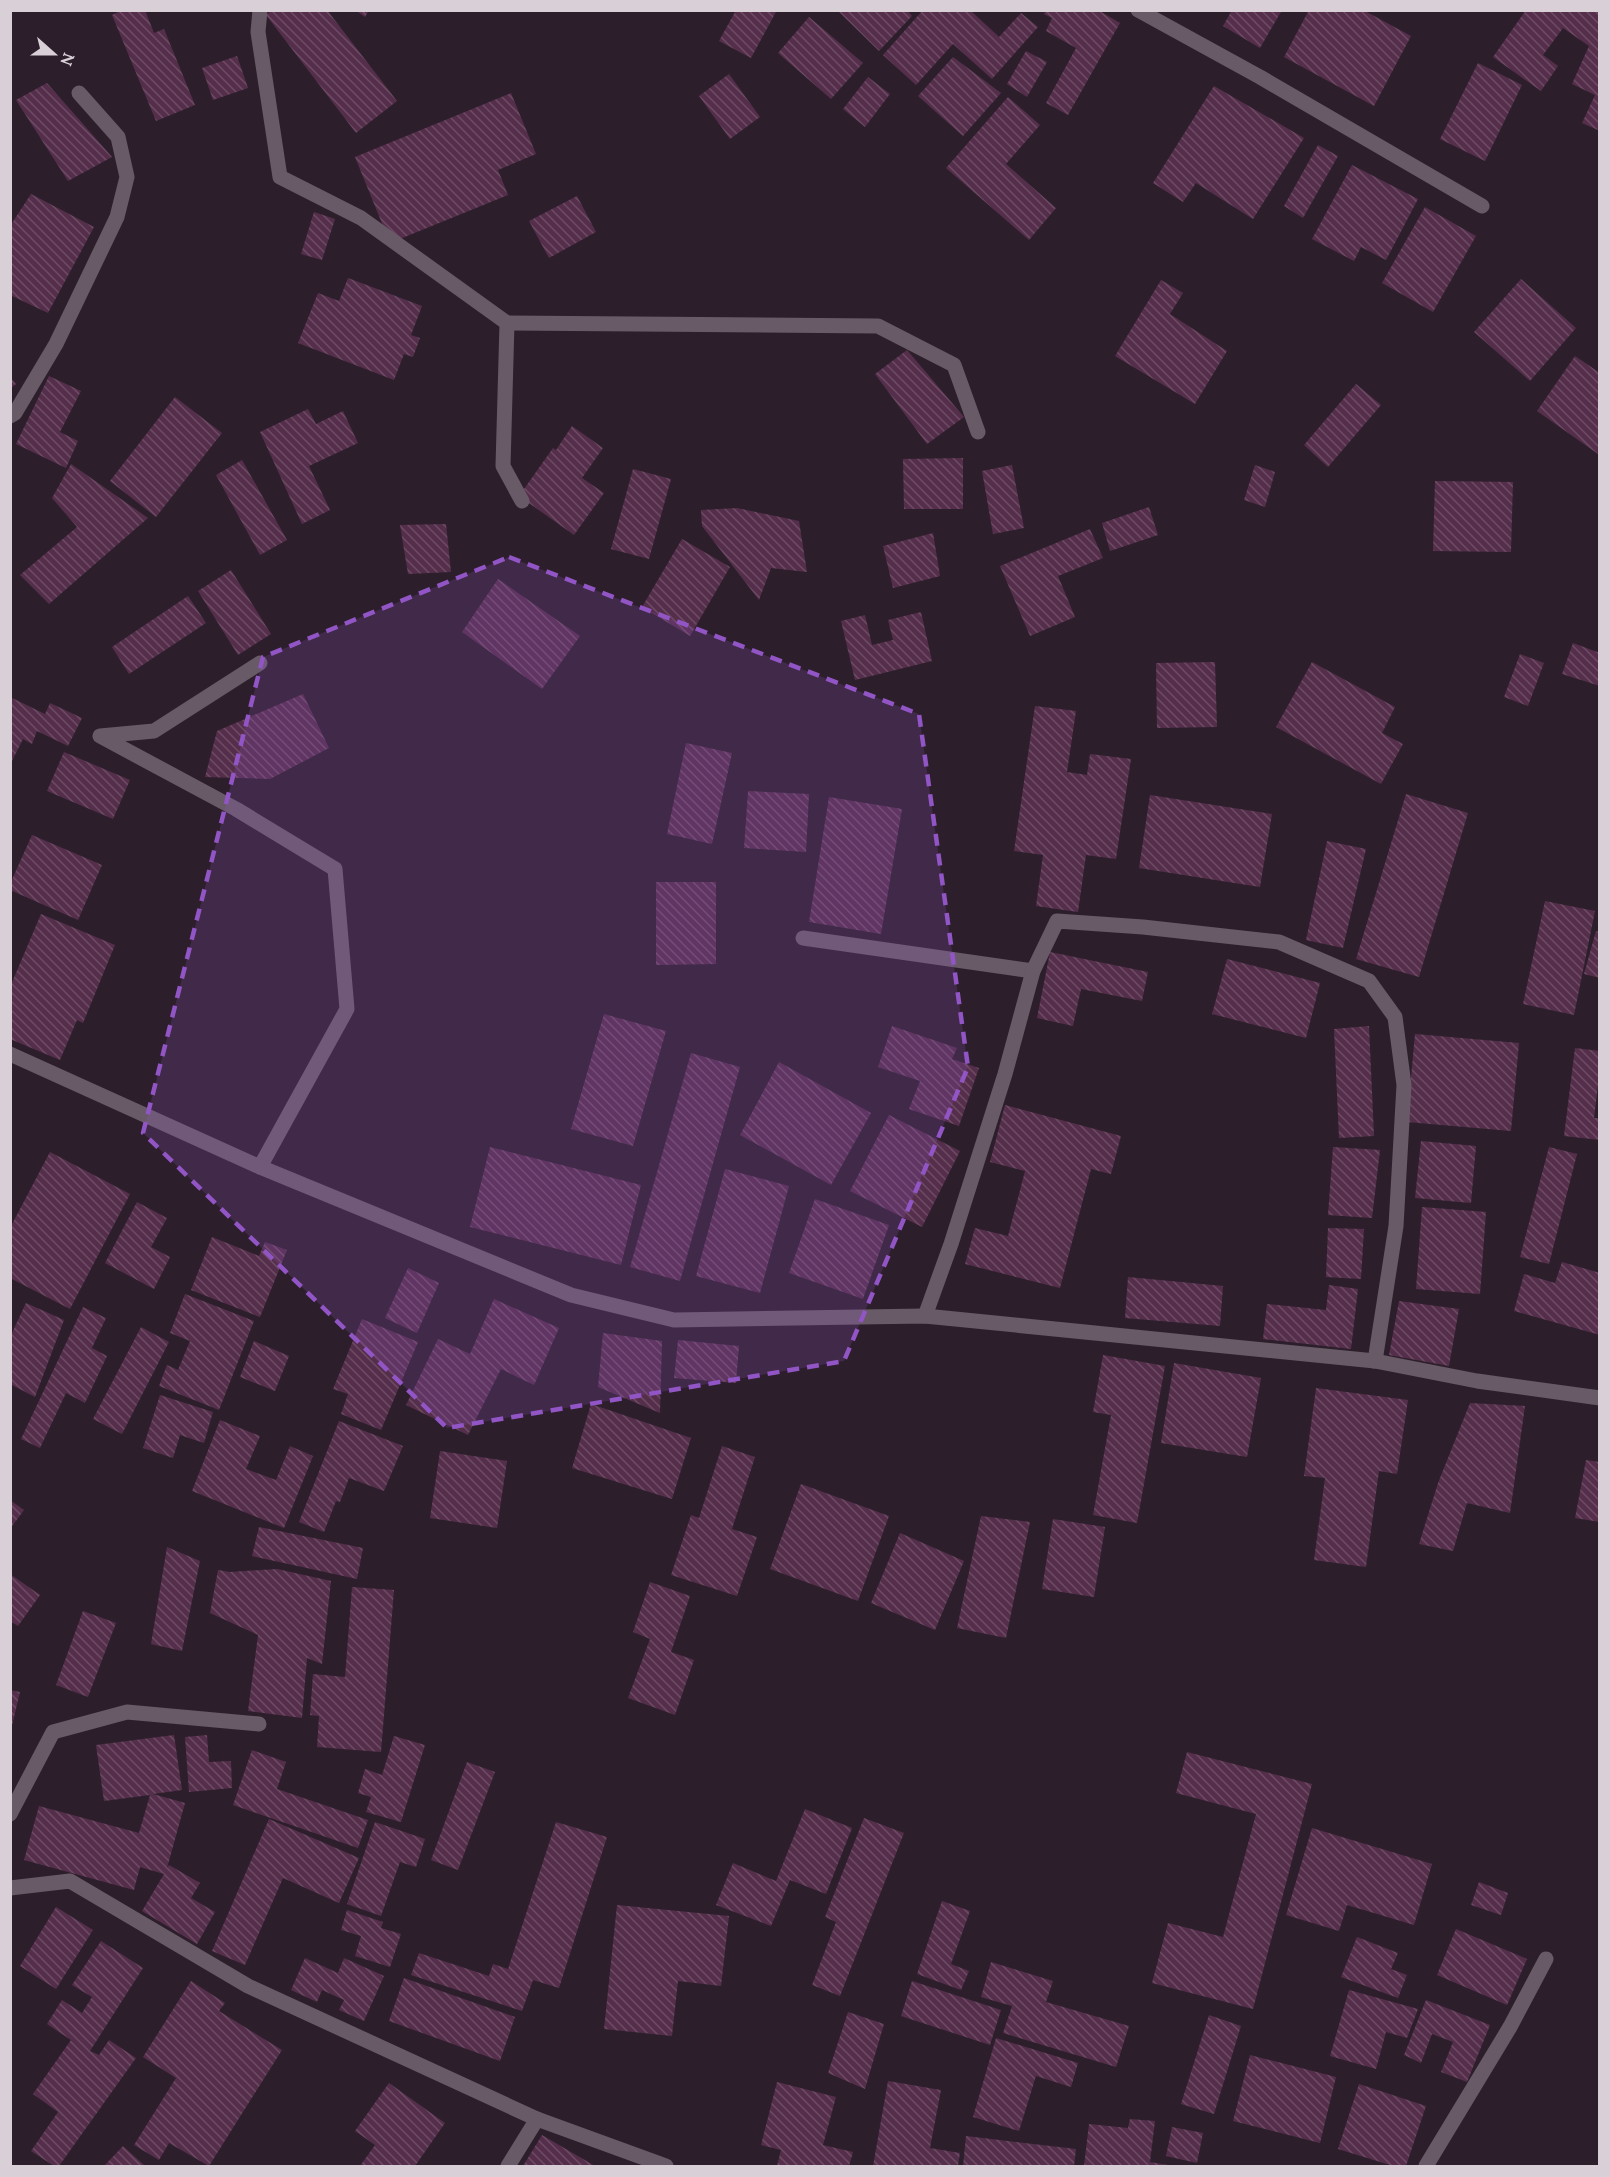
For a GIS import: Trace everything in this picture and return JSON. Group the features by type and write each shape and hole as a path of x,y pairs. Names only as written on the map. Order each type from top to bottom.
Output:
{"street":[{"path":"260,10 258,32 280,177 361,218 507,323 878,326 954,365 978,432"},
{"path":"1138,10 1260,77 1482,206"},
{"path":"10,416 15,413 56,344 117,217 127,177 118,136 79,93"},
{"path":"507,323 503,466 522,501"},
{"path":"260,663 154,731 100,736 236,809 334,869 347,1009 260,1167"},
{"path":"925,1316 951,1244 1005,1074 1033,971 1057,921 1143,927 1279,942 1368,981 1395,1017 1404,1085 1396,1226 1376,1360"},
{"path":"802,938 1033,971"},
{"path":"10,1054 260,1167 571,1296 674,1320 925,1316 1376,1360 1477,1381 1599,1398"},
{"path":"10,1814 52,1732 127,1712 259,1724"},
{"path":"10,1888 70,1881 248,1986 537,2119 666,2166"},
{"path":"1426,2166 1510,2027 1546,1959"},
{"path":"508,2166 537,2119"}],"highlighted area":[{"path":"509,557 919,714 968,1067 844,1361 447,1428 143,1133 263,657"}],"building":[{"path":"122,10 145,10 154,33 164,29 195,105 156,121 112,15"},
{"path":"272,10 327,10 397,101 356,133 266,15"},
{"path":"355,10 369,10 365,17"},
{"path":"736,10 777,10 751,58 719,41"},
{"path":"837,10 907,10 912,16 879,51"},
{"path":"923,10 970,10 999,37 1021,13 1038,27 992,79 953,44 916,85 883,55"},
{"path":"1046,10 1098,10 1120,23 1068,115 1046,103 1076,48 1046,31 1052,18 1044,14"},
{"path":"1232,10 1282,10 1260,48 1223,26"},
{"path":"1309,10 1363,10 1411,36 1374,106 1284,57"},
{"path":"1526,10 1600,10 1600,131 1582,123 1595,95 1572,84 1589,46 1563,28 1543,55 1558,66 1541,91 1493,57"},
{"path":"809,17 863,63 831,99 778,53"},
{"path":"1026,51 1047,62 1027,97 1007,84"},
{"path":"237,56 248,88 213,100 202,68"},
{"path":"953,57 1001,93 963,136 918,96"},
{"path":"1478,63 1522,85 1485,161 1440,139"},
{"path":"729,74 760,117 730,139 699,96"},
{"path":"868,77 890,94 865,127 843,109"},
{"path":"47,83 112,157 68,181 16,100"},
{"path":"1214,86 1304,138 1253,219 1196,183 1183,202 1153,183"},
{"path":"511,93 536,154 498,170 508,195 390,243 355,157"},
{"path":"1008,97 1040,125 1006,164 1056,208 1029,240 946,168"},
{"path":"1318,145 1338,156 1303,218 1284,206"},
{"path":"1352,165 1418,199 1386,260 1361,247 1354,261 1312,239"},
{"path":"31,194 94,227 48,313 10,295 10,226"},
{"path":"577,196 596,232 549,258 529,221"},
{"path":"1425,207 1476,236 1433,312 1382,283"},
{"path":"314,212 335,219 322,260 301,254"},
{"path":"348,278 422,306 411,335 420,338 413,357 404,354 394,380 298,343 318,293 339,301"},
{"path":"1521,279 1576,328 1530,381 1474,332"},
{"path":"1161,280 1183,293 1170,314 1227,351 1195,404 1115,356"},
{"path":"907,350 964,417 927,444 875,374"},
{"path":"1575,356 1600,373 1598,454 1537,411"},
{"path":"49,376 81,391 60,432 78,441 66,468 16,444"},
{"path":"10,377 16,384 10,389"},
{"path":"1356,384 1381,405 1328,467 1304,445"},
{"path":"175,397 222,433 156,517 110,481"},
{"path":"308,409 316,424 343,411 358,443 309,466 330,510 302,524 260,432"},
{"path":"572,426 603,448 582,478 604,493 574,535 519,496 553,448 556,450"},
{"path":"963,458 963,509 904,509 903,459"},
{"path":"242,460 287,540 260,555 216,475"},
{"path":"71,464 148,518 49,604 20,575 77,527 52,498"},
{"path":"1012,465 1024,528 993,534 982,471"},
{"path":"1255,465 1275,472 1265,507 1244,500"},
{"path":"633,469 671,479 649,559 611,549"},
{"path":"1435,481 1513,482 1511,552 1433,551"},
{"path":"1149,507 1158,535 1110,551 1102,523"},
{"path":"737,508 799,521 807,572 771,568 759,600 702,526 701,510"},
{"path":"446,524 451,572 408,574 400,525"},
{"path":"1090,529 1103,558 1058,576 1075,617 1030,636 1000,566"},
{"path":"933,533 940,576 893,588 883,546"},
{"path":"682,539 730,567 690,636 642,607"},
{"path":"231,570 271,634 238,655 198,591"},
{"path":"498,579 580,636 542,689 462,632"},
{"path":"188,596 206,623 129,674 112,647"},
{"path":"921,612 932,661 855,680 841,621 865,615 872,645 893,640 888,620"},
{"path":"1573,643 1600,653 1600,686 1562,674"},
{"path":"1520,654 1544,663 1528,706 1504,697"},
{"path":"1215,662 1217,727 1157,728 1156,663"},
{"path":"1312,662 1395,707 1382,733 1403,744 1381,784 1276,727"},
{"path":"303,694 329,748 270,779 205,777 217,731"},
{"path":"10,697 45,714 50,703 82,718 68,746 37,731 32,744 23,739 10,765"},
{"path":"1035,706 1076,711 1067,772 1087,775 1090,754 1131,759 1116,859 1086,855 1078,912 1036,906 1043,855 1014,851"},
{"path":"686,743 732,753 712,844 667,834"},
{"path":"64,752 130,780 113,819 47,791"},
{"path":"748,791 809,794 806,852 744,848"},
{"path":"1406,794 1468,813 1419,977 1356,959"},
{"path":"1150,795 1272,814 1260,887 1139,868"},
{"path":"829,797 902,809 881,934 809,922"},
{"path":"32,835 102,865 78,920 10,890 10,884"},
{"path":"1327,841 1366,849 1343,948 1306,940"},
{"path":"656,882 716,882 716,964 656,965"},
{"path":"1545,901 1595,911 1574,1015 1523,1004"},
{"path":"41,914 115,945 83,1023 77,1020 60,1060 10,1039 10,987"},
{"path":"1596,931 1600,932 1600,978 1584,974"},
{"path":"1050,952 1148,972 1142,1001 1081,989 1073,1026 1037,1018"},
{"path":"1227,959 1320,983 1306,1038 1212,1014"},
{"path":"604,1014 666,1031 633,1146 571,1129"},
{"path":"892,1026 957,1048 952,1059 979,1068 959,1126 909,1109 920,1081 878,1067"},
{"path":"1369,1026 1374,1136 1339,1138 1334,1029"},
{"path":"1415,1034 1519,1043 1511,1131 1407,1122"},
{"path":"1575,1048 1600,1051 1594,1118 1600,1118 1600,1140 1564,1136"},
{"path":"691,1053 740,1067 680,1281 630,1267"},
{"path":"779,1062 871,1113 831,1185 740,1135"},
{"path":"1005,1105 1121,1136 1111,1174 1091,1169 1060,1288 965,1264 975,1228 1008,1236 1025,1171 990,1162"},
{"path":"889,1115 960,1151 922,1227 850,1191"},
{"path":"1421,1141 1476,1146 1471,1203 1415,1198"},
{"path":"490,1147 641,1185 621,1265 470,1227"},
{"path":"1333,1147 1380,1150 1372,1218 1328,1215"},
{"path":"1549,1147 1577,1154 1549,1264 1520,1257"},
{"path":"50,1152 130,1194 70,1309 10,1278 10,1228"},
{"path":"725,1169 789,1186 760,1293 696,1276"},
{"path":"815,1199 889,1225 863,1299 789,1273"},
{"path":"137,1202 167,1218 151,1247 170,1257 154,1289 105,1263"},
{"path":"1422,1207 1486,1212 1480,1294 1416,1289"},
{"path":"1328,1228 1364,1229 1361,1279 1326,1277"},
{"path":"212,1237 259,1256 265,1242 287,1250 260,1317 191,1290"},
{"path":"1562,1262 1600,1273 1600,1335 1514,1311 1524,1274 1555,1283"},
{"path":"408,1268 439,1283 417,1333 385,1318"},
{"path":"1128,1277 1223,1286 1220,1326 1125,1318"},
{"path":"1329,1285 1358,1289 1351,1349 1263,1339 1267,1304 1326,1310"},
{"path":"185,1294 254,1321 219,1410 159,1386 167,1365 178,1370 190,1341 170,1333"},
{"path":"494,1299 559,1328 534,1385 501,1369 468,1435 406,1405 438,1339 470,1354"},
{"path":"1399,1301 1459,1309 1449,1366 1389,1355"},
{"path":"26,1303 64,1320 35,1397 10,1384 10,1337"},
{"path":"83,1307 106,1318 92,1348 107,1356 85,1403 66,1393 40,1448 21,1439"},
{"path":"362,1319 418,1342 381,1430 341,1414 348,1394 333,1389"},
{"path":"141,1327 169,1342 122,1434 93,1419"},
{"path":"603,1333 662,1341 660,1413 598,1387"},
{"path":"678,1340 739,1346 736,1383 674,1378"},
{"path":"254,1341 289,1356 275,1391 240,1377"},
{"path":"1103,1355 1165,1366 1137,1523 1093,1515 1111,1415 1093,1412"},
{"path":"1174,1363 1261,1378 1247,1457 1161,1443"},
{"path":"1316,1388 1408,1400 1397,1474 1379,1471 1366,1567 1314,1560 1325,1478 1304,1476"},
{"path":"160,1395 213,1412 204,1443 180,1435 173,1458 143,1448"},
{"path":"1470,1403 1525,1406 1510,1513 1467,1503 1453,1551 1419,1544 1438,1483"},
{"path":"591,1404 691,1438 672,1499 572,1468"},
{"path":"220,1420 260,1436 246,1469 276,1480 290,1446 313,1456 284,1528 192,1491"},
{"path":"339,1421 403,1446 384,1491 349,1478 340,1502 336,1501 324,1532 299,1522"},
{"path":"722,1446 755,1457 732,1529 757,1537 737,1596 671,1575 691,1515 699,1518"},
{"path":"440,1451 507,1461 497,1528 430,1518"},
{"path":"1586,1460 1600,1462 1600,1522 1575,1518"},
{"path":"801,1484 889,1516 858,1601 770,1569"},
{"path":"10,1500 24,1510 10,1529"},
{"path":"981,1516 1030,1522 1006,1638 957,1628"},
{"path":"1053,1519 1105,1527 1094,1597 1042,1589"},
{"path":"259,1527 363,1548 357,1579 252,1556"},
{"path":"900,1533 964,1561 935,1630 871,1603"},
{"path":"167,1547 200,1561 182,1651 151,1644"},
{"path":"277,1569 331,1581 322,1664 307,1658 302,1718 248,1711 258,1635 210,1613 218,1570 230,1572"},
{"path":"10,1574 40,1595 18,1626 10,1621"},
{"path":"650,1582 690,1596 671,1652 694,1660 675,1715 628,1698 650,1639 633,1632"},
{"path":"352,1587 394,1590 381,1752 317,1747 319,1716 310,1715 313,1674 345,1677"},
{"path":"83,1611 116,1623 88,1697 56,1685"},
{"path":"10,1690 20,1692 11,1730 10,1730"},
{"path":"174,1735 182,1790 153,1794 185,1803 167,1868 169,1865 200,1883 191,1898 215,1912 197,1944 142,1911 164,1874 140,1867 134,1890 24,1860 39,1806 139,1833 150,1795 104,1801 96,1745"},
{"path":"207,1735 209,1762 231,1761 232,1788 189,1792 185,1737"},
{"path":"394,1736 425,1745 401,1822 366,1812 371,1797 358,1793 365,1769 382,1775"},
{"path":"252,1750 286,1762 277,1789 368,1820 358,1848 233,1805"},
{"path":"1187,1752 1312,1784 1253,2009 1152,1983 1168,1923 1223,1937 1256,1814 1176,1793"},
{"path":"467,1762 495,1772 458,1870 431,1860"},
{"path":"805,1809 852,1828 826,1894 790,1880 771,1926 716,1905 733,1863 776,1881"},
{"path":"864,1818 904,1833 840,1996 812,1985 836,1922 825,1917"},
{"path":"269,1819 359,1858 339,1903 283,1878 245,1965 212,1951"},
{"path":"375,1822 425,1839 416,1867 400,1862 381,1916 347,1904"},
{"path":"556,1822 607,1837 559,1988 533,1980 522,2011 411,1975 419,1953 489,1976 493,1964 508,1969"},
{"path":"1312,1828 1432,1864 1414,1925 1347,1905 1339,1931 1286,1915"},
{"path":"1479,1882 1508,1893 1501,1915 1471,1905"},
{"path":"942,1901 970,1911 951,1964 969,1971 961,1990 917,1974"},
{"path":"617,1905 729,1916 721,1986 678,1981 672,2036 604,2029"},
{"path":"56,1907 93,1930 56,1989 20,1966"},
{"path":"347,1910 383,1922 381,1928 401,1934 390,1967 355,1956 361,1936 341,1930"},
{"path":"1456,1929 1527,1959 1507,2005 1437,1975"},
{"path":"1357,1937 1398,1953 1391,1969 1407,1975 1398,1998 1341,1977"},
{"path":"101,1941 143,1968 90,2051 99,2055 109,2040 136,2058 59,2166 54,2166 31,2151 58,2112 33,2094 71,2040 47,2024 62,2000 82,2013 92,1997 72,1985"},
{"path":"305,1958 338,1973 344,1958 384,1976 364,2021 339,2010 344,2000 322,1990 317,2002 291,1990"},
{"path":"991,1962 1053,1981 1046,2002 1129,2026 1116,2067 1003,2033 1012,2006 981,1997"},
{"path":"404,1978 515,2017 500,2061 389,2021"},
{"path":"191,1981 225,2003 219,2011 282,2050 209,2166 169,2143 159,2160 134,2145 176,2078 143,2057"},
{"path":"912,1981 1001,2010 990,2045 901,2016"},
{"path":"1349,1990 1418,2009 1407,2038 1386,2032 1376,2069 1330,2056"},
{"path":"1426,2000 1490,2025 1467,2082 1441,2072 1453,2042 1432,2034 1421,2063 1404,2055"},
{"path":"848,2012 884,2024 865,2089 828,2073"},
{"path":"1209,2015 1241,2026 1214,2114 1181,2104"},
{"path":"996,2038 1078,2063 1071,2087 1036,2076 1019,2131 973,2117"},
{"path":"1250,2055 1336,2077 1320,2143 1233,2121"},
{"path":"888,2081 941,2090 930,2148 960,2153 958,2166 873,2166"},
{"path":"777,2082 836,2097 823,2145 853,2152 849,2166 777,2166 781,2150 761,2145"},
{"path":"389,2083 445,2123 415,2166 360,2166 375,2145 355,2131"},
{"path":"1359,2084 1426,2106 1406,2166 1393,2166 1338,2149"},
{"path":"1130,2119 1155,2121 1150,2162 1174,2166 1084,2166 1089,2124 1128,2128"},
{"path":"1172,2127 1203,2133 1197,2163 1166,2156"},
{"path":"542,2135 595,2166 523,2166"},
{"path":"966,2136 1076,2149 1074,2166 963,2166"},
{"path":"123,2146 145,2166 104,2166"}]}
